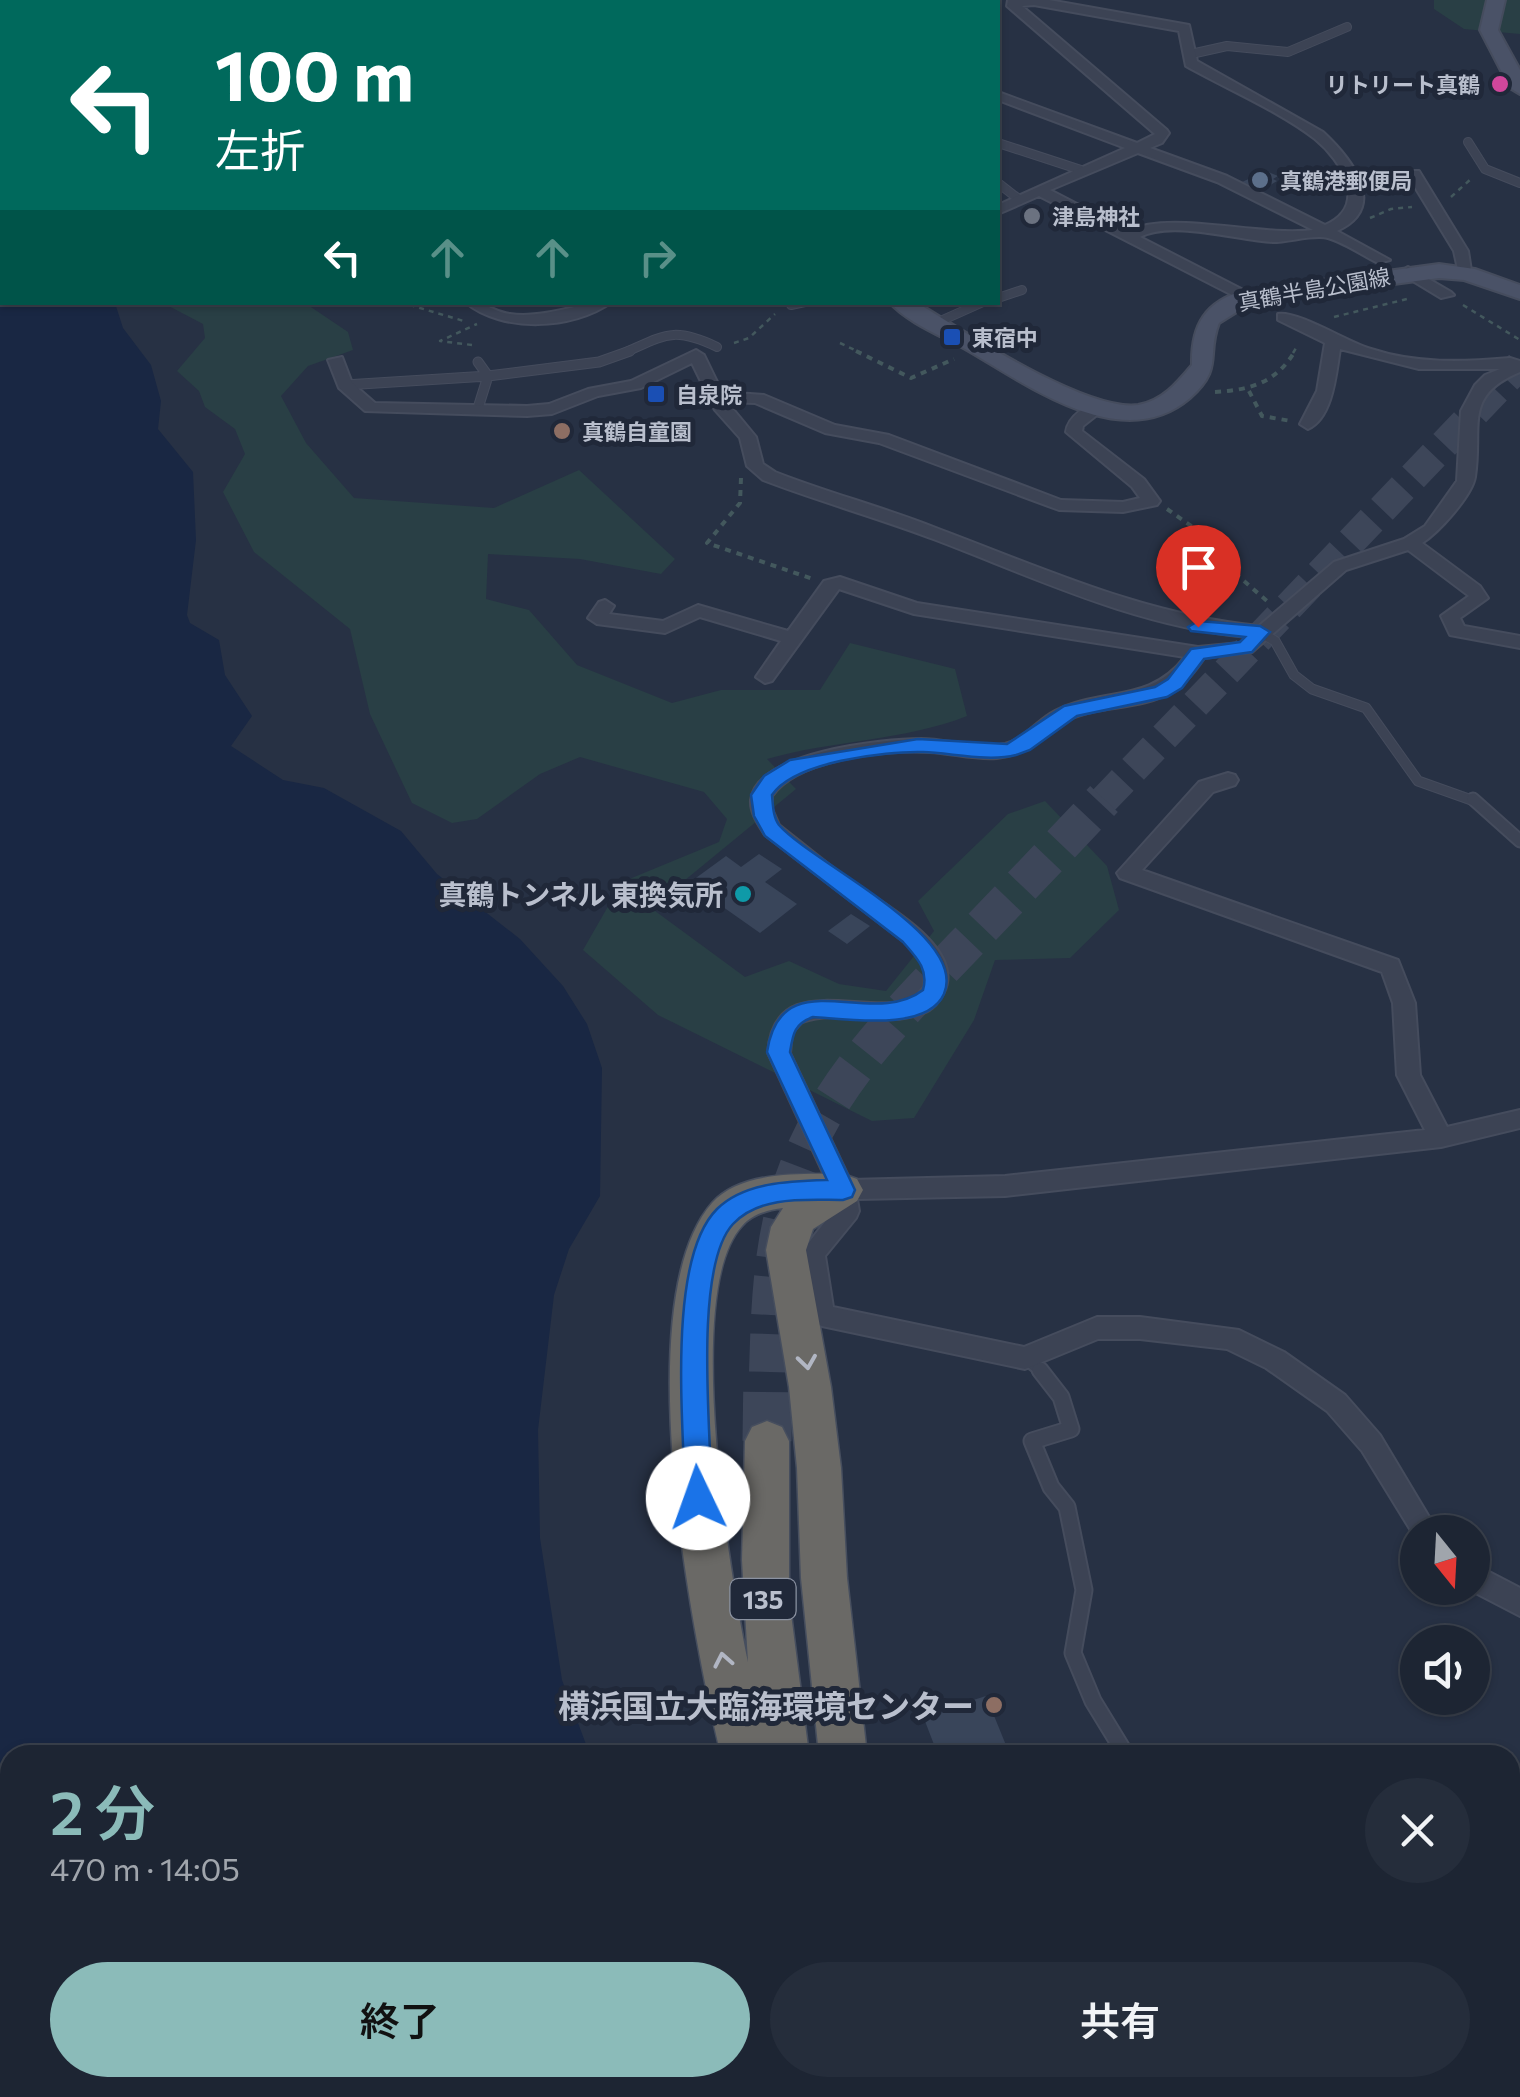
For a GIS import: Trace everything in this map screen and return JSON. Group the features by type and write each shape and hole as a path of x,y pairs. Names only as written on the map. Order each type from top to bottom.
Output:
{"highway":[{"path":"743,1745 721,1654 700,1513 694,1364 699,1272 715,1230 737,1206 784,1191 843,1190"},
{"path":"842,1745 824,1578 810,1387 786,1250 791,1227 799,1217 843,1190"},
{"name":"135","path":"767,1440 763,1600 783,1745"}],"main road":[{"path":"1496,0 1489,30 1520,88"},
{"name":"真鶴半島公園線","path":"1184,393 1204,366 1202,337 1207,321 1216,310 1246,297 1408,272 1468,274 1520,292"},
{"path":"905,305 1065,397 1096,408 1120,414 1142,412 1173,402 1184,393"}],"street":[{"path":"1000,209 1080,170 1157,140 1162,133 1011,3 1034,1 1185,28 1191,63 1318,135 1334,149 1358,192 1357,202 1331,231 1266,239 1148,227 1129,237"},
{"path":"1000,97 1222,179 1383,260"},
{"path":"1414,174 1461,251 1468,274"},
{"path":"1040,191 1246,297"},
{"path":"1408,272 1442,292"},
{"path":"478,305 505,319 568,316 597,305"},
{"path":"1296,324 1333,342 1393,362 1452,367 1520,364"},
{"path":"1308,424 1325,391 1333,342"},
{"path":"336,360 345,385 371,408 552,409 594,392 635,385 696,355 723,410 748,437 755,466 800,489 858,504 1151,614 1198,627 1262,631"},
{"path":"765,677 830,584 840,583 914,608 1198,653 1246,648 1340,566 1410,544 1431,530 1466,481 1469,411 1481,388 1491,378 1520,364"},
{"path":"718,397 758,398 831,429 883,438 1058,505 1123,507 1151,501 1138,483 1074,432 1075,424 1096,408"},
{"path":"1410,544 1474,590 1479,598 1450,616 1457,631 1520,642"},
{"path":"605,606 597,618 665,627 698,610 792,638"},
{"path":"1198,653 1175,684 1160,692 1071,711 1023,745 1008,750 918,745 846,755 798,765 771,781 762,795 764,816 772,830 911,936 932,960 937,979 932,994 918,1005 896,1013 813,1009 794,1015 782,1030 779,1052 843,1190 847,1212 812,1254 822,1315 1025,1358 1097,1328 1140,1328 1230,1338 1275,1360 1336,1403 1372,1444 1414,1515"},
{"path":"1228,780 1206,787 1127,873 1390,966 1401,982 1408,1005 1407,1068 1441,1138"},
{"path":"843,1190 1005,1186 1441,1138 1520,1119"},
{"path":"1490,1586 1520,1602"}],"lane":[{"path":"1191,54 1227,46 1288,52 1347,27"},
{"path":"1468,142 1484,169 1520,182"},
{"path":"1000,144 1080,170"},
{"path":"1000,185 1020,200"},
{"path":"1000,297 1022,290"},
{"path":"936,324 977,305"},
{"path":"345,385 488,376 615,359 662,332 676,330 691,332 717,346"},
{"path":"478,362 488,376"},
{"path":"478,408 488,376"},
{"path":"1262,631 1274,641 1294,675 1312,689 1366,708 1418,780 1462,790 1493,810 1520,841"},
{"path":"1025,1358 1049,1376 1066,1400 1071,1429 1032,1441 1051,1487 1067,1507 1084,1590 1073,1653 1093,1701 1120,1745"}],"path":[{"path":"1331,231 1391,209 1434,206 1451,198 1465,182"},
{"path":"1184,393 1249,391 1286,369 1296,324 1442,292 1520,340"},
{"path":"411,305 480,324 440,341 473,346 478,362"},
{"path":"717,346 746,341 760,333 767,318 791,305"},
{"path":"840,343 912,378 979,348"},
{"path":"1249,391 1262,416 1308,424"},
{"path":"755,466 740,480 740,504 707,543 830,584"},
{"path":"1151,501 1190,522 1224,550 1237,574 1267,601 1262,631"}],"green space":[{"path":"1434,0 1520,0 1520,34 1464,29 1434,9"},
{"path":"167,305 308,305 348,332 353,350 308,366 281,396 306,443 354,498 494,508 579,470 675,559 661,574 580,559 488,554 486,599 529,610 577,665 672,703 721,690 820,690 850,643 955,669 967,716 918,731 767,759 796,789 651,908 745,977 789,961 839,984 886,991 934,931 918,901 1008,814 1045,801 1107,866 1119,910 1070,958 995,960 974,1020 914,1118 872,1121 658,1015 583,950 622,882 719,842 727,819 704,792 580,757 540,774 477,819 452,823 412,803 370,714 350,629 254,552 223,492 245,454 235,429 205,407 199,391 177,371 205,338 203,324"}],"water":[{"path":"0,305 116,305 123,328 151,365 161,401 158,429 193,472 196,540 187,615 190,623 219,640 225,675 252,716 231,746 283,780 324,788 401,831 437,874 520,939 563,986 587,1024 602,1068 600,1196 569,1249 554,1295 538,1430 540,1538 562,1680 586,1745 0,1745"}],"building":[{"name":"真鶴港郵便局","path":"1266,171 1278,176 1273,179 1277,181 1262,190 1242,182"},
{"name":"真鶴トンネル 東換気所","path":"759,854 782,869 765,882 797,904 760,933 689,883 726,856 741,867"},
{"path":"851,914 870,926 847,944 828,931"},
{"path":"986,1696 1006,1745 934,1745 923,1716"}],"tunnel":[{"path":"1102,802 1520,365"},
{"path":"768,1372 772,1294 783,1218 798,1168 829,1106 890,1024 1104,799"},
{"path":"767,1441 768,1370"}],"place":[{"name":"リトリート真鶴","path":"1500,84"},
{"name":"真鶴港郵便局","path":"1260,180"},
{"name":"津島神社","path":"1032,216"},
{"name":"東宿中","path":"952,337"},
{"name":"自泉院","path":"656,394"},
{"name":"真鶴自童園","path":"562,431"},
{"name":"真鶴トンネル 東換気所","path":"743,894"},
{"name":"横浜国立大臨海環境センター","path":"994,1705"}],"route":[{"path":"698,1498 695,1307 708,1241 726,1216 752,1200 784,1191 843,1190 779,1052 782,1030 794,1015 813,1009 896,1013 918,1005 932,994 937,979 932,960 911,936 772,830 764,816 762,795 771,781 798,765 846,755 918,745 1008,750 1023,745 1071,711 1160,692 1175,684 1198,653 1246,648 1260,632 1198,627"}]}
